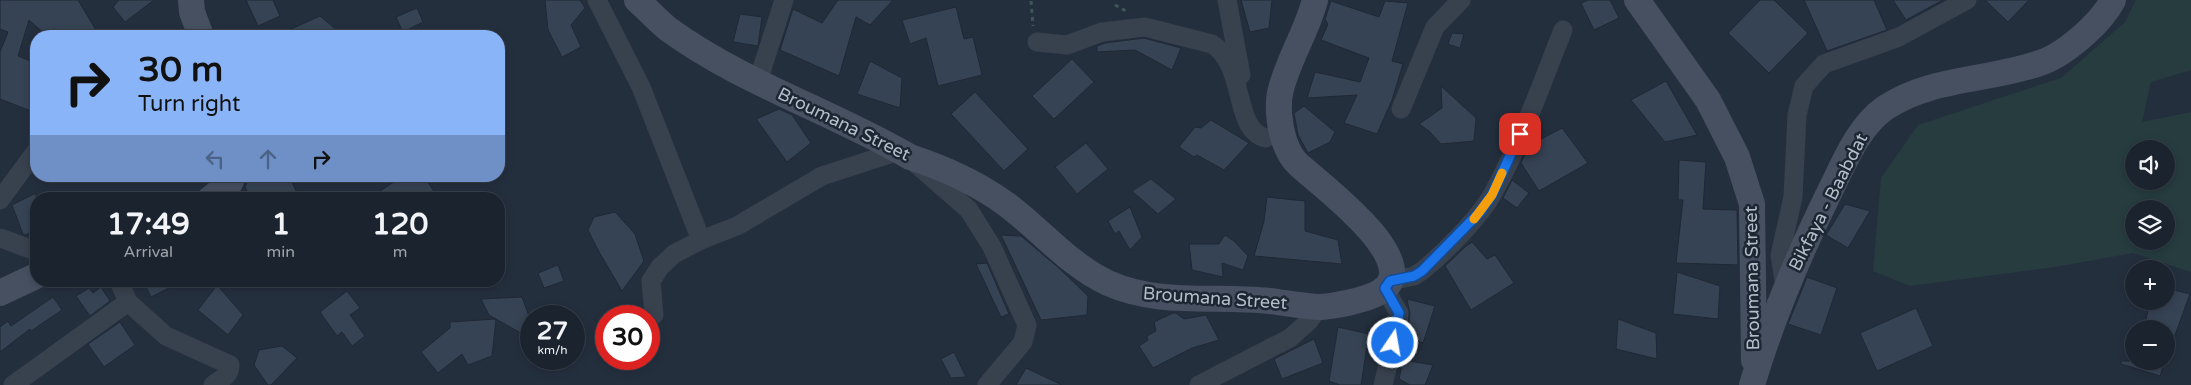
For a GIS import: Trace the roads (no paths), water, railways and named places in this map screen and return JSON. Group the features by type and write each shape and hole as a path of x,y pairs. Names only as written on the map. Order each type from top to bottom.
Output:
{"street":[{"path":"191,0 192,12 199,30"},
{"path":"596,0 641,87 701,240"},
{"name":"Broumana Street","path":"638,0 667,28 697,48 758,81 904,154 979,187 1007,205 1082,267 1110,284 1152,296 1239,298 1319,307 1366,298 1387,285"},
{"path":"758,81 784,0"},
{"path":"1227,0 1245,92 1254,116 1266,138 1343,203 1380,243 1389,259 1387,285 1399,313 1398,324 1382,385"},
{"path":"1297,164 1284,140 1280,121 1280,90 1315,0"},
{"path":"1401,109 1435,27 1461,0"},
{"name":"Broumana Street","path":"1638,0 1708,100 1737,157 1752,204 1753,382"},
{"path":"1785,287 1780,254 1793,197 1797,154 1797,114 1804,86 1824,64 1899,37 1967,0"},
{"name":"Bikfaya - Baabdat","path":"1753,382 1785,287 1839,174 1870,120 1905,96 1935,85 1993,75 2042,63 2073,45 2105,14 2113,0"},
{"path":"1038,42 1067,45 1102,32 1145,27 1212,44 1221,50 1230,63 1238,86 1243,114 1251,129 1257,136 1266,138"},
{"path":"1387,285 1414,276 1422,271 1480,212 1492,195 1528,119 1563,30"},
{"path":"653,305 652,281 660,267 674,254 701,240 737,226 822,176 904,154 969,210 992,247 1027,325 1023,342 987,385"},
{"path":"0,200 30,159"},
{"path":"219,192 230,182"},
{"path":"0,238 30,249"},
{"path":"0,293 30,279"},
{"path":"122,287 128,302 166,336 230,365 230,371 224,382"},
{"path":"24,381 128,302"},
{"path":"1199,385 1290,338 1309,321 1319,307"}]}
